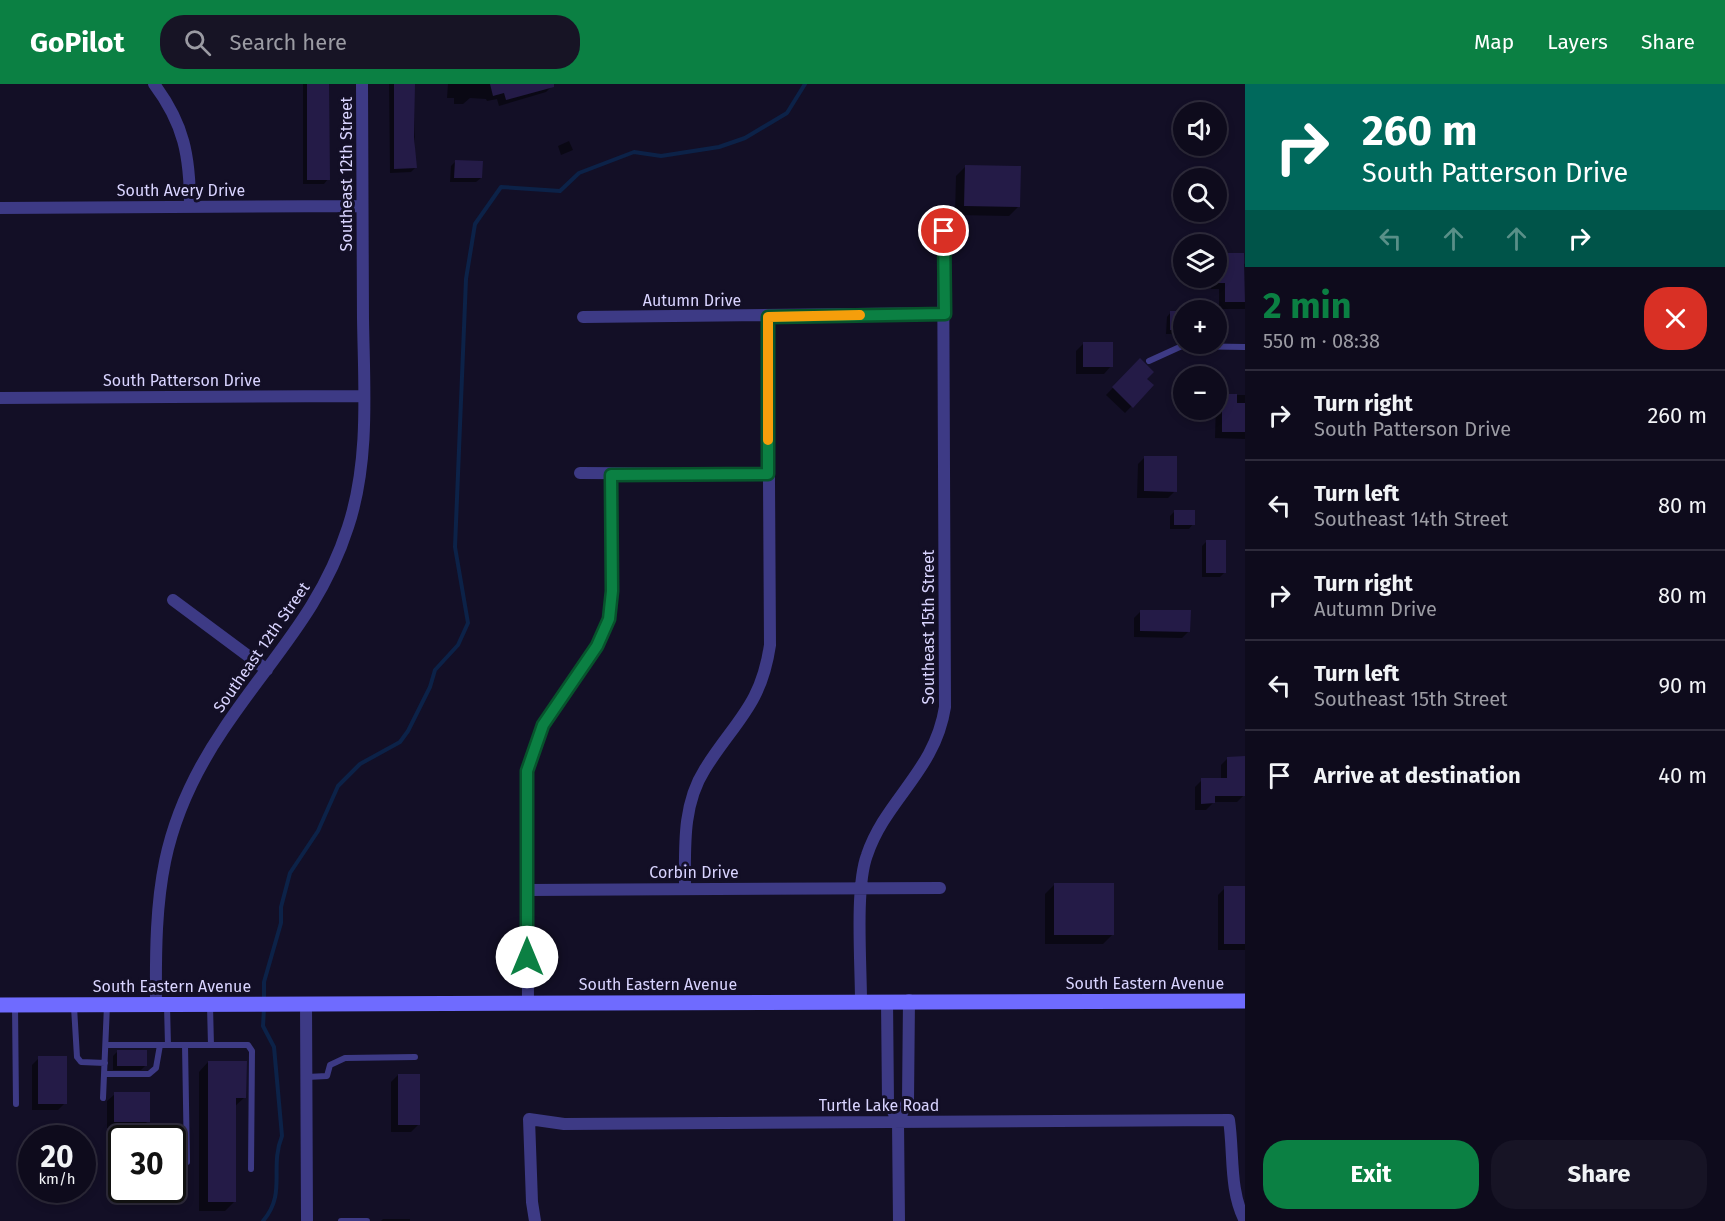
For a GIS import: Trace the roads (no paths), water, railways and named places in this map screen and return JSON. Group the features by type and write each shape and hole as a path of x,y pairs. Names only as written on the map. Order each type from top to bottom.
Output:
{"main road":[{"name":"South Eastern Avenue","path":"8,1005 909,1000 1245,1001"}],"street":[{"path":"154,84 172,108 182,132 190,175 190,206"},
{"name":"Southeast 12th Street","path":"162,1004 158,899 165,855 177,817 204,760 223,730 311,611 342,544 357,497 364,396 362,84"},
{"name":"South Avery Drive","path":"0,208 362,206"},
{"name":"Southeast 15th Street","path":"861,1001 862,888 866,857 878,831 926,762 939,735 945,707 944,231"},
{"name":"Autumn Drive","path":"583,317 945,314"},
{"path":"685,889 686,820 696,788 705,769 751,706 768,659 771,631 768,317"},
{"name":"South Patterson Drive","path":"0,398 364,396"},
{"path":"580,473 611,475 768,474"},
{"path":"528,1002 525,792 531,755 543,725 597,646 609,619 612,591 611,475"},
{"path":"173,600 267,670"},
{"name":"Corbin Drive","path":"527,890 940,888"},
{"path":"898,1122 908,1100 909,1000"},
{"path":"887,1001 888,1101 898,1122 899,1221"},
{"path":"306,1003 307,1221"},
{"name":"Turtle Lake Road","path":"535,1221 532,1202 530,1119 564,1124 1229,1120 1234,1192 1245,1221"}],"lane":[{"path":"1149,361 1182,346 1245,347"},
{"path":"210,1003 211,1045"},
{"path":"74,1004 77,1057 81,1062 105,1063"},
{"path":"103,1098 108,1004"},
{"path":"162,1004 168,1045"},
{"path":"8,1005 15,1104"},
{"path":"106,1045 248,1045 252,1051 251,1169"},
{"path":"104,1074 149,1074 156,1068 160,1045"},
{"path":"185,1045 187,1162"},
{"path":"307,1077 327,1076 330,1065 345,1058 416,1057"},
{"path":"341,1221 367,1221"}],"waterway":[{"path":"264,1001 264,982 281,923 281,907 290,873 318,831 338,786 360,764 400,742 408,731 430,687 435,670 458,645 468,623 455,547 466,279 475,224 501,187 560,191 579,173 634,152 661,156 719,147 745,138 787,113 805,84"},
{"path":"263,1221 274,1200 278,1148 282,1136 274,1047 263,1026 264,1008"}]}
